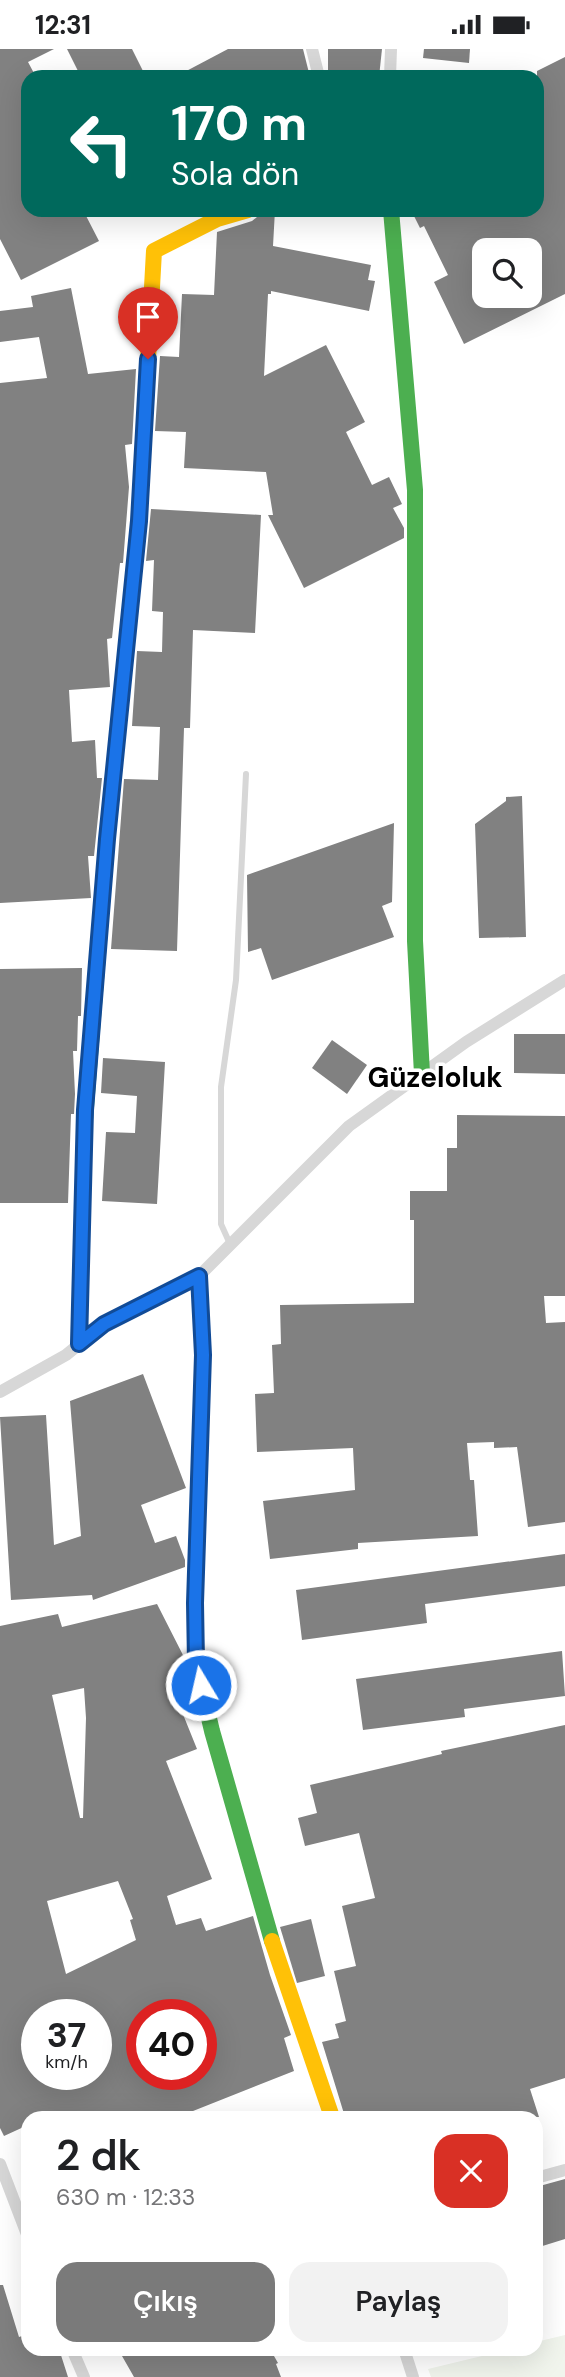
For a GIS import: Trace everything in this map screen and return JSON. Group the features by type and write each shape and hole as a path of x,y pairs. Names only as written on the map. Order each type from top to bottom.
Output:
{"street":[{"path":"312,49 317,70"},
{"path":"390,70 391,49"},
{"path":"79,1344 85,1110 108,825 139,521 154,251 224,217"},
{"path":"392,217 415,490 415,941 422,1074"},
{"path":"0,1392 66,1355 104,1324 199,1276 349,1126 466,1042 565,980"},
{"path":"199,1276 203,1355 195,1603 196,1663 212,1731 281,1972 330,2111"},
{"path":"0,2164 21,2219"},
{"path":"543,2176 565,2170"},
{"path":"75,2356 84,2377"},
{"path":"406,2356 413,2377"}],"lane":[{"path":"230,1244 221,1224 221,1087 236,980 246,773"}],"shaded area":[{"path":"565,2335 565,2377 431,2377 428,2369 482,2356 543,2356 543,2340"}],"building":[{"path":"0,49 54,49 28,62 32,70 21,70 21,217 87,217 99,241 21,280 0,239"},
{"path":"67,49 132,49 142,70 78,70"},
{"path":"228,49 303,49 308,70 188,70"},
{"path":"328,49 382,49 380,70 328,70"},
{"path":"424,49 470,49 469,63 423,58"},
{"path":"565,57 565,294 542,305 542,238 472,238 472,308 537,308 464,344 434,282 448,275 424,226 420,228 414,217 544,217 544,70 539,70"},
{"path":"257,217 275,217 273,246 371,265 368,280 375,281 369,311 271,291 271,294 268,294 264,376 326,345 365,422 346,432 372,485 389,477 402,504 393,508 404,528 404,538 304,588 268,515 273,515 266,472 184,468 186,432 155,431 160,356 179,357 182,294 214,295 217,232"},
{"path":"71,288 88,374 136,369 132,444 125,445 129,487 123,563 120,563 112,638 107,639 110,687 69,690 72,742 95,740 97,778 102,778 94,856 88,856 91,898 0,903 0,383 47,378 39,337 0,342 0,311 33,307 31,296"},
{"path":"151,509 261,515 255,633 193,630 190,728 184,728 177,951 111,949 124,779 158,780 160,727 132,726 137,651 162,652 163,612 152,611 154,560 146,561"},
{"path":"522,796 526,937 479,938 475,824 506,801 506,797"},
{"path":"394,823 392,902 382,906 394,937 272,980 261,948 248,952 247,875"},
{"path":"82,968 81,1016 78,1016 77,1051 73,1051 75,1094 74,1114 71,1114 68,1203 0,1203 0,969"},
{"path":"514,1034 565,1034 565,1074 514,1073"},
{"path":"332,1040 367,1065 347,1094 312,1068"},
{"path":"103,1058 165,1062 157,1204 102,1201 106,1132 135,1133 137,1096 101,1093"},
{"path":"457,1115 565,1116 565,1296 544,1296 546,1323 565,1322 565,1522 528,1527 517,1447 494,1448 494,1442 467,1443 470,1480 474,1480 478,1536 358,1543 358,1549 270,1559 263,1501 355,1490 353,1448 257,1452 255,1394 274,1393 272,1345 281,1344 280,1305 414,1303 414,1220 410,1220 410,1191 447,1191 447,1148 457,1148"},
{"path":"143,1374 186,1488 141,1505 155,1543 176,1536 185,1567 93,1600 92,1595 11,1600 0,1417 46,1415 54,1545 81,1536 70,1401"},
{"path":"565,1554 565,1586 425,1604 427,1623 302,1640 296,1590"},
{"path":"157,1604 185,1659 192,1694 176,1697 197,1749 166,1761 212,1879 167,1896 176,1925 201,1918 206,1931 253,1916 291,2035 284,2038 294,2071 193,2111 21,2111 21,2128 4,2136 0,2128 0,1626 58,1614 62,1627","holes":["84,1688 86,1718 83,1818 80,1818 52,1695","118,1881 133,1919 130,1920 136,1940 66,1974 47,1901"]},
{"path":"562,1651 565,1696 464,1709 465,1717 363,1730 356,1679"},
{"path":"565,1725 565,2078 530,2089 537,2111 343,2111 322,2042 339,2038 335,2024 346,2021 334,1971 356,1966 342,1906 375,1898 359,1833 305,1846 298,1818 317,1813 310,1785 442,1754 441,1751"},
{"path":"311,1919 325,1976 297,1983 280,1927"},
{"path":"565,2179 565,2239 543,2246 543,2185"},
{"path":"0,2285 3,2285 19,2337 21,2336 21,2356 61,2356 68,2377 0,2377"},
{"path":"122,2356 274,2356 281,2377 134,2377"}],"traffic: fast":[{"path":"392,217 415,490 415,941 422,1074"},
{"path":"85,1120 107,839 142,468"},
{"path":"199,1276 203,1355 195,1603 196,1663 212,1731 272,1941"}],"traffic: slow":[{"path":"142,468 154,251 224,217"},
{"path":"79,1344 85,1120"},
{"path":"272,1941 330,2111"}],"district":[{"name":"Güzeloluk","path":"435,1077"}],"route":[{"path":"148,359 139,521 107,839 85,1110 79,1344 104,1324 199,1276 203,1355 195,1603 196,1663 201,1685"}]}
